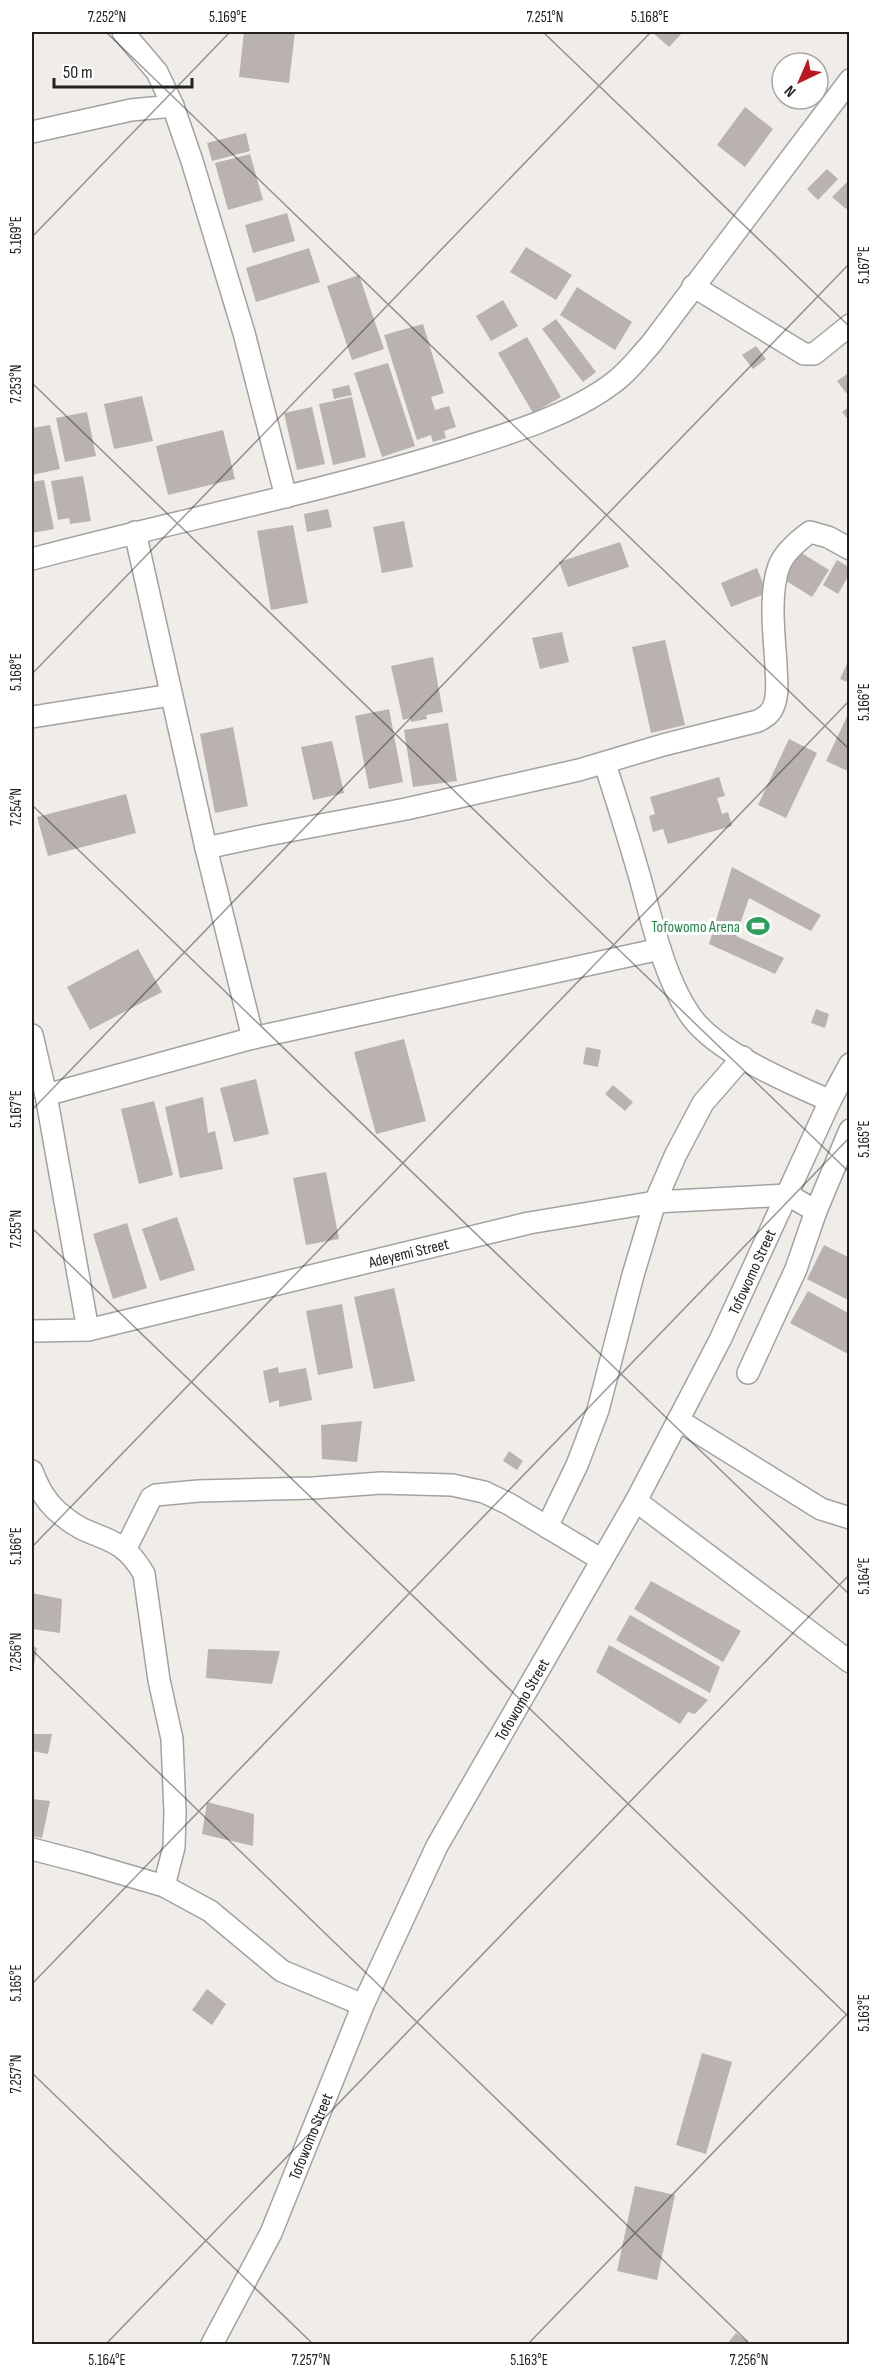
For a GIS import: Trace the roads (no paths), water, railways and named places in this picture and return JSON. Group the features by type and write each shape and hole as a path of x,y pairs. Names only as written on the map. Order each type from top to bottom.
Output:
{"street":[{"path":"123,32 157,72 173,106 192,160 244,333 286,497"},
{"path":"32,559 135,532 369,477 500,436 573,407 613,383 651,344 849,80"},
{"path":"32,132 131,110 173,106"},
{"path":"693,286 804,354 814,354 849,325"},
{"path":"135,532 206,848 253,1038"},
{"path":"206,848 406,809 605,764 663,745 744,726 769,715 774,706 777,690 773,624 776,580 780,564 800,539 810,532 828,537 849,549"},
{"path":"32,717 171,695"},
{"path":"605,764 660,949 679,994 693,1019 716,1041 743,1058 830,1101"},
{"path":"46,1095 253,1038 660,949"},
{"path":"32,1035 46,1095 88,1330"},
{"path":"547,1527 577,1465 598,1410 633,1275 655,1202 676,1154 704,1103 743,1058"},
{"name":"Tofowomo Street","path":"212,2344 271,2233 363,2005 437,1846 636,1501 720,1340 849,1064"},
{"path":"748,1373 796,1269 816,1211 849,1130"},
{"path":"788,1195 816,1211"},
{"name":"Adeyemi Street","path":"32,1331 88,1330 529,1223 655,1202 788,1195"},
{"path":"678,1420 821,1509 849,1518"},
{"path":"32,1472 42,1495 64,1517 83,1529 116,1541 135,1559 144,1574 159,1680 172,1739 174,1847 165,1886"},
{"path":"125,1550 151,1498 156,1495 198,1491 313,1488 381,1482 452,1485 484,1492 509,1504 602,1560"},
{"path":"636,1501 849,1662"},
{"path":"32,1849 165,1886 210,1911 282,1971 363,2005"}],"place":[{"name":"Tofowomo Arena","path":"758,926"}]}
